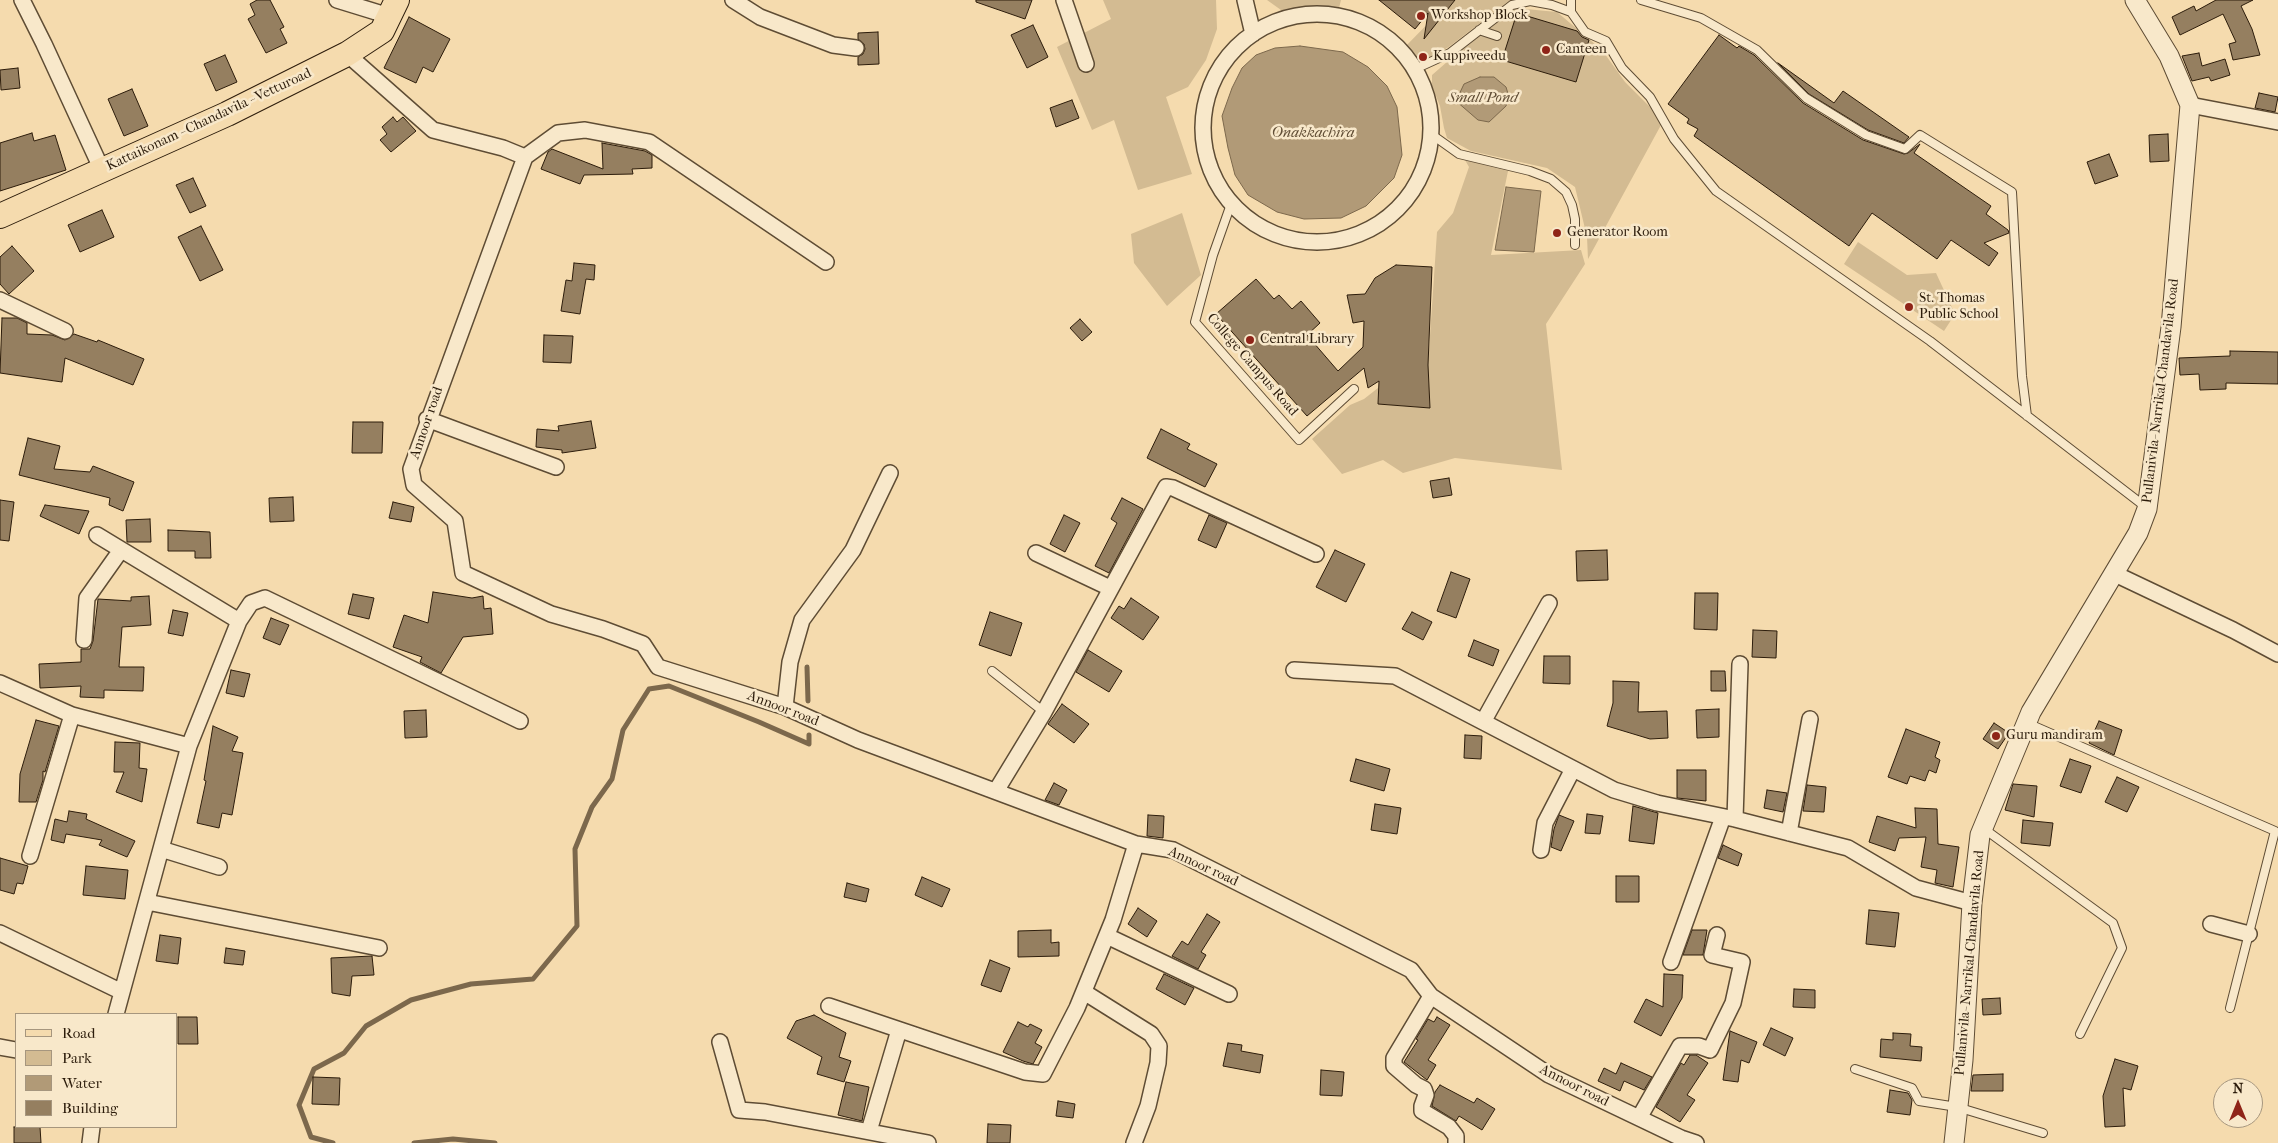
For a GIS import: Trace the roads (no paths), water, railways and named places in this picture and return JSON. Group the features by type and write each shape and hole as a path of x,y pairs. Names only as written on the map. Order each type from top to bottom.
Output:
{"main road":[{"name":"Kattaikonam - Chandavila - Vetturoad","path":"0,216 227,114 347,54 382,31 393,8"}],"street":[{"path":"22,0 102,170"},
{"path":"337,0 393,8"},
{"path":"733,0 760,17 833,45 856,48"},
{"path":"1064,0 1086,64"},
{"path":"1244,0 1253,34"},
{"name":"Pullanivila- Narrikal-Chandavila Road","path":"1954,1143 1965,1022 1972,903 1980,835 2027,723 2138,533 2147,509 2171,327 2190,105 2169,56 2135,0"},
{"path":"1311,15 1341,17 1370,28 1395,45 1415,69 1428,100 1431,134 1425,166 1409,196 1385,220 1355,236 1322,242 1288,239 1257,226 1231,204 1213,178 1203,147 1203,114 1212,83 1229,55 1253,34 1281,20 1311,15"},
{"path":"347,54 434,130 503,148 525,157 558,133 585,130 649,142 826,262"},
{"path":"2190,105 2278,122"},
{"name":"Annoor road","path":"525,157 411,469 414,485 454,521 463,573 551,614 604,629 643,644 658,666 785,707 858,740 1136,844 1173,850 1411,970 1431,996 1549,1075 1696,1143"},
{"path":"0,300 65,331"},
{"path":"428,419 556,467"},
{"path":"785,707 790,662 802,620 853,550 890,473"},
{"path":"996,791 1044,712 1166,487 1173,488 1316,554"},
{"path":"97,535 239,621"},
{"path":"84,640 87,598 121,550"},
{"path":"1036,553 1110,588"},
{"path":"2113,573 2233,630 2278,654"},
{"path":"116,1013 189,746 239,621 251,603 265,598 520,721"},
{"path":"1483,722 1549,603"},
{"path":"1671,962 1729,818 1740,664"},
{"path":"1294,670 1395,676 1614,790 1658,803 1729,818 1848,848 1916,888 1972,903"},
{"path":"0,683 72,715 189,746"},
{"path":"30,856 72,715"},
{"path":"1790,833 1810,719"},
{"path":"1541,850 1545,823 1573,769"},
{"path":"829,1006 1025,1072 1044,1074 1084,992 1107,936 1136,844"},
{"path":"161,849 218,867"},
{"path":"147,902 379,948"},
{"path":"2211,924 2249,934"},
{"path":"0,933 122,992"},
{"path":"1639,1118 1680,1046 1699,1046 1710,1050 1733,1003 1742,962 1712,955 1717,935"},
{"path":"1107,936 1229,994"},
{"path":"1084,992 1151,1034 1159,1046 1158,1062 1148,1106 1134,1143"},
{"path":"1431,996 1394,1058 1394,1066 1416,1085 1424,1089 1426,1095 1422,1111 1449,1127 1456,1136 1456,1143"},
{"path":"869,1131 899,1030"},
{"path":"720,1042 739,1110 765,1112 928,1143"},
{"path":"0,1046 15,1050"},
{"path":"90,1143 92,1128"}],"lane":[{"path":"1571,0 1571,12"},
{"path":"1641,0 1701,18 1758,50 1806,98 1866,135 1905,149 1920,135 2012,192 2022,376 2027,416"},
{"path":"1415,69 1450,53 1512,5 1530,1 1552,5 1571,12 1585,32 1606,41 1622,68 1650,97 1674,139 1716,191 1930,341 2147,509"},
{"path":"1479,30 1497,36"},
{"path":"1431,134 1459,154 1530,171 1552,179 1566,192 1572,205 1574,245"},
{"name":"College Campus Road","path":"1231,204 1213,255 1195,322 1299,440 1354,389"},
{"path":"992,671 1044,712"},
{"path":"2027,723 2275,831 2230,1008"},
{"path":"1983,828 2113,923 2122,948 2080,1034"},
{"path":"1855,1069 1912,1088 1919,1101 1958,1107 2043,1133"}],"water":[{"name":"Onakkachira","path":"1300,46 1343,52 1368,67 1387,86 1397,107 1402,155 1394,178 1366,206 1341,218 1304,219 1277,212 1248,195 1235,175 1228,148 1222,116 1232,88 1242,68 1256,55 1275,48"},
{"name":"Small Pond","path":"1480,77 1494,77 1506,87 1509,97 1506,106 1489,122 1478,120 1456,101 1464,84"},
{"path":"1506,187 1541,191 1534,252 1495,250"}],"waterway":[{"path":"807,667 808,701"},
{"path":"333,1143 311,1137 299,1105 314,1069 344,1053 366,1026 411,1000 471,984 533,979 577,926 575,849 592,807 612,779 623,730 649,689 669,686 809,744 809,735"},
{"path":"414,1143 453,1139 495,1143"}],"place":[{"name":"Workshop Block","path":"1421,16"},
{"name":"Canteen","path":"1546,50"},
{"name":"Kuppiveedu","path":"1423,57"},
{"name":"Generator Room","path":"1557,233"},
{"name":"St. Thomas Public School","path":"1909,307"},
{"name":"Central Library","path":"1250,340"},
{"name":"Guru mandiram","path":"1996,736"}]}
